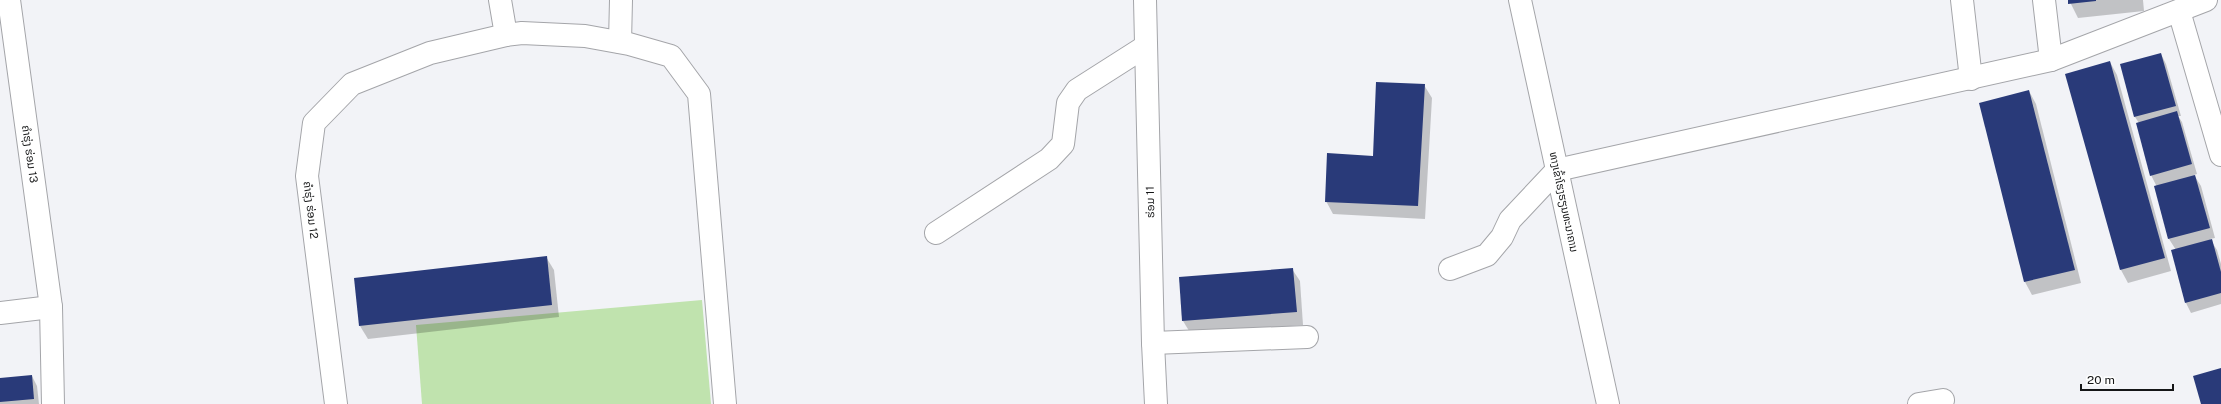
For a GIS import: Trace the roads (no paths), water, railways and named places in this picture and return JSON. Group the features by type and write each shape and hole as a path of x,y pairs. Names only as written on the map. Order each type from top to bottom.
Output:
{"street":[{"name":"ຄໍາຮຸ່ງ ຮ່ອມ 13","path":"9,0 51,307 53,404"},
{"path":"500,0 506,35"},
{"path":"620,42 621,0"},
{"name":"ຮ່ອມ 11","path":"1145,0 1153,343 1156,404"},
{"name":"ທາງເຂົ້າໂຮງຮຽນທະນາຄານ","path":"1520,0 1608,404"},
{"path":"1962,0 1971,79"},
{"path":"2044,0 2051,60"},
{"path":"1450,269 1488,254 1502,237 1510,220 1557,170 2051,60 2206,0"},
{"path":"2179,11 2221,155"},
{"name":"ຄໍາຮຸ່ງ ຮ່ອມ 12","path":"336,404 307,176 314,123 352,84 430,53 506,35 522,33 585,36 620,42 671,56 699,94 725,404"},
{"path":"936,232 1049,159 1063,144 1068,103 1077,90 1146,46"},
{"path":"0,313 51,307"},
{"path":"1153,343 1307,337"},
{"path":"1919,404 1943,400"}]}
